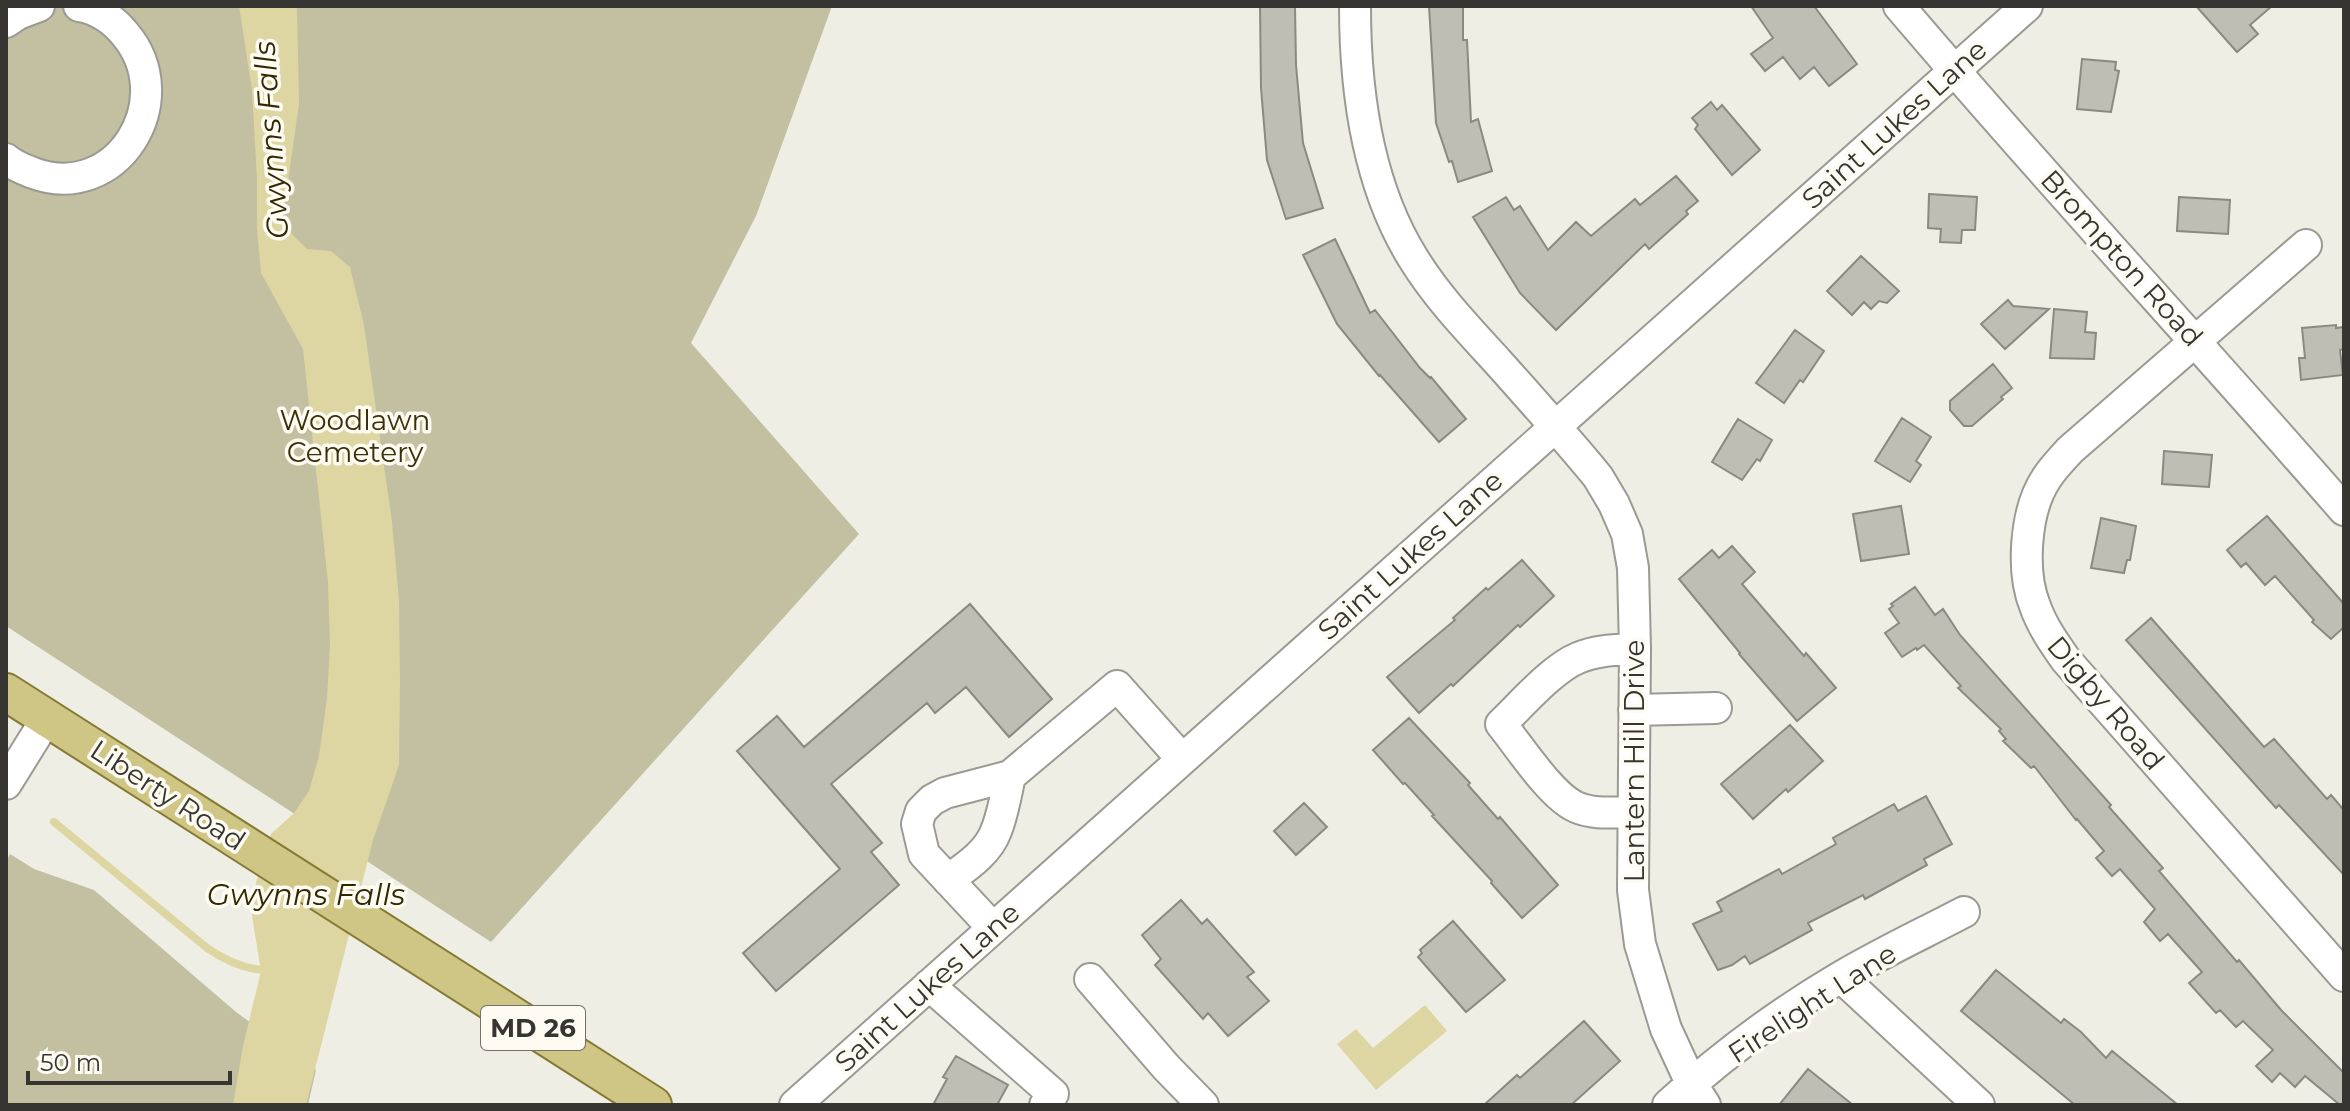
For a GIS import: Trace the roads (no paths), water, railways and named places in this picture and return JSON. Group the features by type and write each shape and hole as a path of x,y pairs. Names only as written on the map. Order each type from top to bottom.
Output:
{"main road":[{"name":"Liberty Road","path":"6,692 653,1105"}],"street":[{"path":"6,22 39,6"},
{"path":"8,167 45,178 68,178 90,173 109,164 136,135 145,113 148,86 143,64 122,29 106,16 79,6"},
{"name":"Lantern Hill Drive","path":"1355,6 1355,48 1361,104 1372,163 1412,257 1445,304 1598,477 1627,534 1633,568 1635,649 1633,890 1640,944 1666,1029 1698,1094"},
{"name":"Brompton Road","path":"1899,6 2344,510"},
{"name":"Saint Lukes Lane","path":"795,1105 2027,6"},
{"name":"Digby Road","path":"2306,245 2070,450 2045,480 2032,513 2027,543 2027,576 2033,603 2045,630 2066,660 2344,976"},
{"path":"1632,812 1597,813 1575,807 1557,793 1501,724 1560,669 1578,658 1602,651 1635,649"},
{"path":"993,928 924,854 917,824 921,811 932,800 945,793 1010,776 1117,686 1182,759"},
{"path":"1634,710 1716,708"},
{"path":"6,783 47,718"},
{"path":"948,880 975,859 992,840 1010,776"},
{"name":"Firelight Lane","path":"1668,1105 1698,1094 1747,1039 1841,977 1964,912"},
{"path":"1841,977 1979,1105"},
{"path":"1090,979 1203,1105"},
{"path":"929,985 1053,1094 1045,1105"}],"water":[{"name":"Gwynns Falls","path":"239,6 297,6 299,104 283,216 289,231 307,249 331,251 350,267 364,325 392,522 399,600 399,765 373,840 306,1105 233,1105 261,971 252,916 256,883 271,834 294,813 309,791 319,756 330,646 328,582 303,349 261,273 252,90"},
{"path":"1425,1005 1447,1031 1376,1090 1337,1044 1356,1029 1373,1048"}],"waterway":[{"path":"54,822 207,948 237,964 271,970"}],"park label":[{"name":"Woodlawn Cemetery","path":"355,436"}]}
